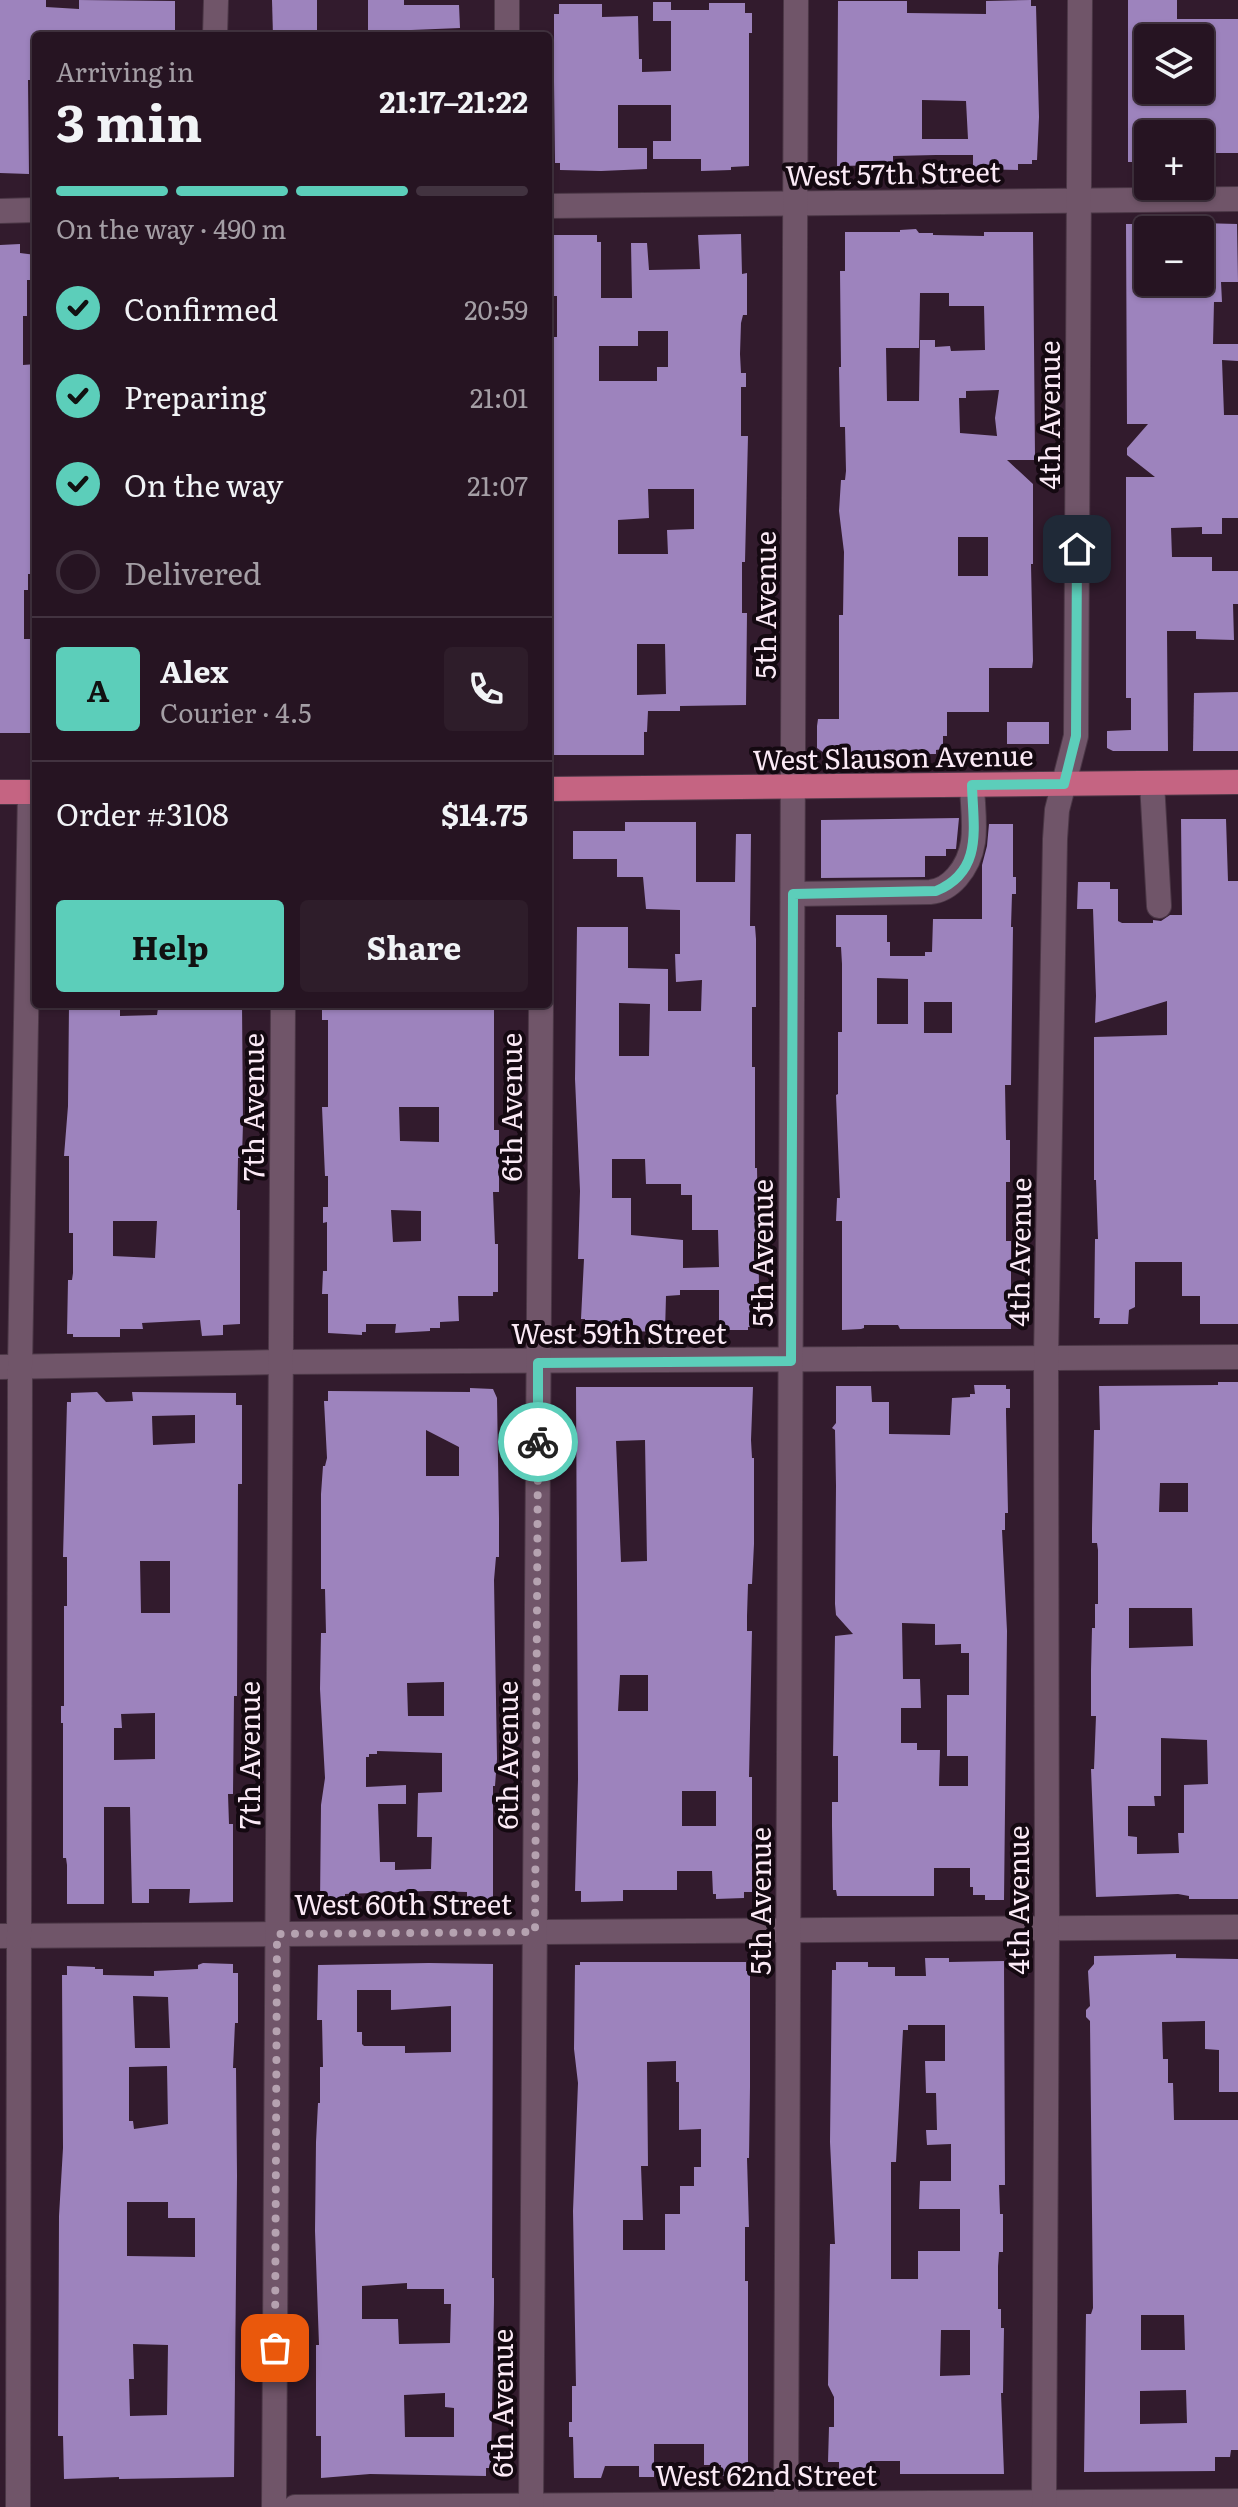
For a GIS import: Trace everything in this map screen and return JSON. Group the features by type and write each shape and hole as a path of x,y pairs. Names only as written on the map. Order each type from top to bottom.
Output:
{"main road":[{"name":"West Slauson Avenue","path":"552,789 1238,782"},
{"path":"0,792 32,792"}],"street":[{"path":"215,32 216,0"},
{"path":"507,0 507,32"},
{"name":"5th Avenue","path":"786,2505 796,0"},
{"name":"4th Avenue","path":"1044,2504 1046,1358 1055,839 1057,810 1076,736 1080,0"},
{"name":"West 57th Street","path":"552,206 1238,199"},
{"path":"0,211 32,210"},
{"path":"1152,783 1159,906"},
{"path":"793,894 930,892 945,887 961,872 973,853 972,785"},
{"path":"18,2507 10,1936 10,1367 32,817"},
{"name":"7th Avenue","path":"274,2507 283,1008"},
{"name":"6th Avenue","path":"531,2506 541,1008"},
{"name":"West 59th Street","path":"10,1367 280,1362 1238,1357"},
{"name":"West 60th Street","path":"10,1936 1238,1927"},
{"name":"West 62nd Street","path":"295,2507 1238,2501"}],"building":[{"path":"0,0 46,0 46,7 79,9 79,0 175,1 175,32 32,32 32,80 28,80 29,174 0,173"},
{"path":"272,0 317,0 317,32 273,32"},
{"path":"368,0 404,0 404,5 459,5 460,28 368,32"},
{"path":"1031,0 1031,6 1036,6 1037,160 1032,160 1032,164 1018,164 1018,170 973,169 973,155 893,156 893,164 889,165 837,166 838,1 907,1 907,13 986,14 986,1","holes":["922,100 966,101 968,139 922,139"]},
{"path":"1128,0 1177,0 1177,19 1238,19 1238,153 1214,153 1214,120 1134,120 1134,162 1128,162"},
{"path":"653,2 671,2 671,21 653,21"},
{"path":"709,3 745,3 745,13 752,13 752,33 749,33 749,166 701,171 701,159 653,159 653,141 671,141 671,105 618,105 618,148 647,148 647,169 560,170 560,163 555,163 554,82 554,14 559,14 559,4 602,4 602,17 638,16 642,72 671,71 671,10 709,10"},
{"path":"1214,223 1237,224 1238,282 1221,282 1222,302 1214,302 1213,344 1238,344 1238,361 1222,360 1224,415 1238,415 1238,518 1222,518 1222,534 1202,534 1202,527 1171,528 1172,557 1212,557 1212,571 1238,571 1238,604 1233,604 1234,640 1196,639 1196,631 1167,631 1168,751 1113,751 1107,748 1107,731 1131,730 1131,698 1126,698 1126,477 1155,477 1127,455 1127,448 1148,424 1127,424 1126,224 1134,224 1134,296 1214,296"},
{"path":"916,229 919,233 933,235 984,236 984,232 1033,232 1035,456 1034,460 1007,460 1033,484 1033,661 1032,668 989,668 989,712 947,712 947,736 943,736 943,749 936,750 936,754 827,755 817,748 817,726 818,719 839,719 839,615 843,615 844,552 839,511 841,480 845,480 846,471 845,427 840,427 839,367 840,271 845,271 845,232","holes":["920,293 949,293 949,306 984,306 985,350 951,351 950,346 935,347 935,340 920,340 919,401 887,401 886,348 919,348","999,390 995,418 997,436 960,433 959,398 966,398 966,391","958,537 988,537 988,576 958,576"]},
{"path":"741,234 742,274 747,273 747,315 743,315 741,323 740,354 741,373 746,373 746,387 741,387 741,436 748,436 745,562 742,562 742,613 747,613 746,705 680,706 680,711 648,711 644,755 552,755 552,337 557,337 557,296 552,296 554,235 597,235 597,242 601,242 601,298 632,298 631,243 647,243 649,270 700,269 698,235","holes":["638,331 668,331 668,367 657,367 657,381 599,381 599,346 638,346","648,489 694,489 694,529 667,530 668,554 618,554 618,520 649,518","637,644 665,644 666,694 637,695"]},
{"path":"20,244 20,253 32,254 32,280 27,280 27,316 23,316 23,365 32,364 32,574 28,574 28,590 24,590 24,639 32,639 32,733 0,733 0,245"},
{"path":"1238,692 1238,751 1193,751 1194,693"},
{"path":"1007,722 1049,722 1049,744 1007,744"},
{"path":"959,818 956,849 946,849 946,856 925,856 925,877 821,878 821,820"},
{"path":"1181,819 1226,819 1228,881 1238,881 1238,1324 1200,1324 1200,1296 1182,1296 1182,1262 1135,1262 1135,1307 1129,1310 1128,1324 1099,1324 1100,1318 1094,1318 1095,1239 1098,1239 1094,1180 1094,1037 1167,1035 1167,1001 1095,1023 1093,909 1077,909 1078,882 1110,882 1110,889 1118,889 1118,921 1122,923 1153,923 1153,920 1161,921 1170,915 1182,915"},
{"path":"625,822 696,822 696,882 735,882 736,834 751,834 750,926 755,926 756,939 752,1067 755,1067 759,1284 754,1284 754,1327 748,1327 748,1330 719,1330 719,1290 680,1290 680,1295 666,1296 665,1332 585,1330 585,1319 581,1319 584,1259 578,1259 580,1191 575,1079 577,927 628,927 628,968 668,969 668,1011 701,1011 702,980 676,982 675,954 680,954 680,910 646,909 643,877 617,877 617,859 573,859 573,831 625,831","holes":["619,1003 650,1004 649,1056 619,1056","612,1159 645,1159 646,1184 681,1184 681,1195 692,1195 692,1230 718,1230 719,1267 683,1268 683,1240 631,1235 631,1198 612,1198"]},
{"path":"989,824 1013,824 1016,894 1012,894 1011,927 1011,1085 1005,1085 1006,1140 1010,1140 1006,1241 1011,1241 1011,1329 900,1329 898,1325 864,1325 861,1329 842,1330 842,1221 836,1221 837,1198 840,1198 836,1095 838,1032 842,1032 842,964 841,947 836,947 836,915 887,915 890,956 925,956 925,952 932,952 933,919 982,919 982,865","holes":["877,978 908,979 908,1024 877,1024","924,1002 952,1002 952,1033 924,1033"]},
{"path":"69,1008 120,1008 120,1016 157,1015 158,1008 242,1008 243,1123 242,1158 238,1158 237,1210 240,1210 240,1324 223,1325 223,1335 202,1336 200,1320 142,1323 143,1329 120,1329 120,1337 73,1337 73,1334 67,1334 73,1233 69,1233 69,1156 64,1156","holes":["113,1221 157,1221 155,1258 113,1256"]},
{"path":"322,1008 494,1008 494,1130 499,1130 499,1192 493,1192 498,1292 493,1292 493,1296 458,1296 459,1321 440,1322 440,1328 430,1328 430,1331 395,1333 396,1324 366,1324 366,1332 362,1335 328,1333 328,1294 322,1294 323,1271 327,1271 327,1222 323,1223 323,1207 328,1207 328,1176 325,1176 322,1107 328,1107 328,1020 322,1020","holes":["399,1107 439,1107 439,1142 400,1141","391,1210 421,1211 421,1241 393,1242"]},
{"path":"1218,1382 1238,1382 1238,1899 1189,1899 1189,1896 1178,1894 1096,1897 1091,1769 1094,1769 1096,1716 1091,1716 1091,1670 1092,1628 1095,1628 1095,1604 1098,1604 1098,1550 1097,1543 1092,1543 1092,1528 1094,1430 1100,1430 1099,1386 1218,1385","holes":["1160,1483 1188,1483 1188,1512 1159,1512","1129,1608 1192,1608 1193,1646 1129,1648","1161,1738 1207,1740 1208,1784 1184,1785 1184,1833 1178,1833 1179,1853 1137,1854 1137,1837 1128,1836 1128,1806 1155,1806 1154,1796 1161,1796"]},
{"path":"974,1385 1006,1385 1006,1389 1010,1389 1010,1408 1006,1408 1008,1513 1005,1513 1005,1530 1002,1530 1007,1631 1004,1900 985,1900 985,1895 973,1895 970,1868 934,1868 934,1896 837,1896 836,1890 833,1890 832,1826 832,1802 838,1802 838,1756 833,1756 835,1636 853,1634 836,1615 835,1604 836,1486 835,1430 832,1428 836,1423 836,1386 871,1386 872,1402 889,1402 889,1434 950,1435 952,1398 975,1394","holes":["902,1623 935,1624 935,1645 961,1644 961,1653 969,1653 969,1695 947,1695 947,1756 968,1756 968,1786 939,1786 940,1750 917,1750 917,1743 901,1743 901,1708 921,1708 920,1679 903,1679"]},
{"path":"576,1387 753,1387 754,1544 747,1616 747,1631 752,1631 749,1777 752,1777 752,1892 744,1892 744,1898 716,1899 712,1871 677,1871 677,1890 623,1890 623,1901 581,1902 581,1891 575,1891 578,1779","holes":["645,1440 647,1561 621,1562 616,1441","620,1675 648,1675 648,1711 618,1711","682,1791 716,1791 716,1826 682,1826"]},
{"path":"470,1388 493,1389 497,1398 499,1557 496,1557 494,1580 497,1759 493,1786 493,1902 467,1902 467,1892 428,1891 345,1894 345,1903 320,1903 321,1805 325,1778 320,1689 321,1633 326,1633 325,1589 321,1589 321,1494 323,1466 327,1458 324,1401 328,1401 328,1391 470,1392","holes":["426,1430 459,1447 459,1476 426,1476","444,1682 444,1716 408,1716 407,1683","377,1751 442,1753 442,1792 418,1793 417,1837 432,1837 431,1869 395,1870 395,1862 380,1862 378,1804 406,1804 406,1785 366,1787 366,1757 377,1754"]},
{"path":"97,1392 106,1402 133,1401 132,1392 236,1393 236,1405 242,1405 242,1484 238,1484 237,1696 234,1696 233,1794 228,1794 229,1824 233,1824 233,1902 189,1903 190,1889 149,1889 149,1903 132,1903 130,1807 104,1807 104,1904 67,1904 67,1865 66,1858 63,1858 61,1706 64,1706 64,1606 67,1606 67,1557 63,1557 67,1402 71,1402 71,1393","holes":["195,1415 195,1443 153,1445 152,1416","140,1561 170,1561 170,1613 141,1613","155,1713 155,1759 114,1760 114,1728 122,1728 121,1714"]},
{"path":"1176,1954 1176,1958 1238,1959 1238,2092 1219,2092 1219,2050 1205,2049 1205,2021 1162,2022 1163,2059 1168,2059 1168,2083 1173,2083 1174,2120 1238,2120 1238,2450 1231,2450 1230,2457 1215,2457 1215,2471 1084,2472 1086,2314 1091,2314 1093,2308 1090,2021 1086,2010 1090,2006 1088,1971 1094,1964 1094,1956","holes":["1141,2315 1184,2315 1185,2350 1141,2350","1186,2390 1187,2423 1140,2424 1140,2391"]},
{"path":"925,1958 949,1958 949,1962 1004,1961 1005,2185 999,2185 1003,2252 999,2252 998,2309 1001,2309 1001,2328 1004,2328 1001,2393 1004,2474 900,2474 900,2461 870,2461 870,2475 839,2474 839,2462 828,2462 829,2427 834,2427 834,2397 828,2385 830,2244 835,2244 830,2142 832,1970 836,1970 836,1962 868,1962 868,1967 895,1967 895,1976 926,1976","holes":["908,2025 945,2025 945,2061 925,2061 926,2093 936,2093 937,2130 926,2130 927,2145 951,2144 951,2181 920,2181 919,2209 960,2209 960,2251 918,2251 918,2279 891,2279 891,2162 896,2162 903,2030 908,2030","941,2330 970,2330 970,2375 940,2376"]},
{"path":"580,1962 746,1962 746,1971 750,1971 749,2227 745,2227 748,2476 721,2476 721,2465 704,2465 704,2444 654,2444 654,2477 639,2477 639,2466 605,2466 601,2478 574,2478 573,2437 569,2437 569,2422 572,2422 572,2386 576,2386 573,2211 578,2083 574,2049 575,1965 580,1965","holes":["676,2061 676,2082 679,2082 679,2130 701,2129 701,2167 694,2167 694,2186 680,2186 680,2214 665,2214 665,2250 623,2250 623,2220 643,2220 641,2166 648,2166 647,2062"]},
{"path":"233,1964 233,1973 238,1973 238,2023 235,2023 233,2068 236,2068 237,2176 234,2477 64,2479 63,2436 58,2436 59,2216 63,2148 62,1975 67,1975 67,1966 103,1969 103,1975 154,1976 154,1971 198,1969 198,1965","holes":["133,1996 168,1997 170,2048 135,2048","167,2066 168,2124 134,2129 133,2121 129,2121 129,2067","127,2202 168,2202 168,2218 195,2218 195,2257 127,2256","133,2344 168,2345 167,2415 130,2416 129,2379 134,2379"]},
{"path":"493,1964 494,2303 491,2468 486,2468 486,2476 370,2474 321,2478 321,2436 316,2436 316,2345 319,2345 316,2142 320,2067 323,2067 322,2020 317,2020 318,1965","holes":["357,1990 391,1990 391,2010 451,2006 451,2052 405,2053 405,2046 364,2046 362,2032 357,2032","407,2283 407,2289 444,2289 444,2304 451,2304 450,2343 399,2344 398,2319 362,2319 362,2286","445,2393 445,2407 454,2408 454,2437 405,2437 404,2395"]}],"way so far":[{"path":"275,2348 277,1934 535,1932 538,1442"}],"route":[{"path":"538,1442 538,1363 791,1361 793,894 936,891 952,882 973,853 972,785 1064,784 1076,736 1077,549"}]}
